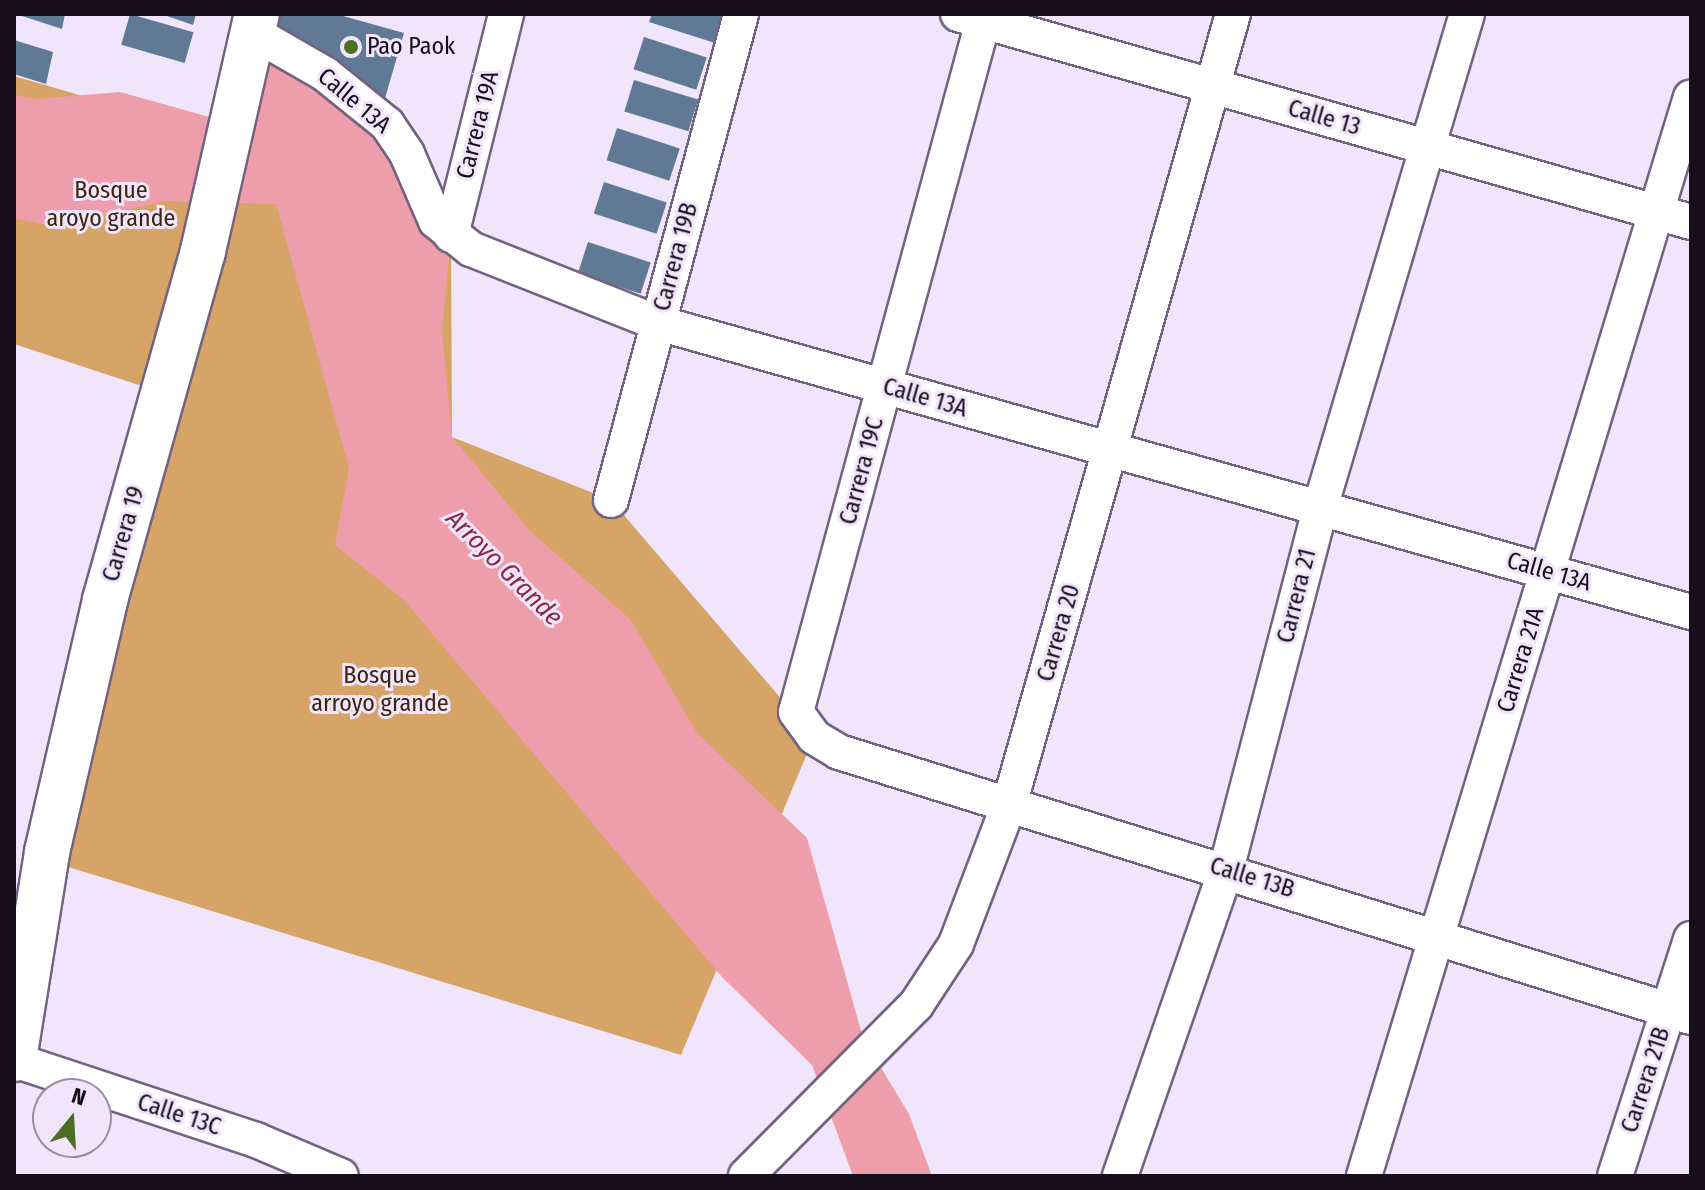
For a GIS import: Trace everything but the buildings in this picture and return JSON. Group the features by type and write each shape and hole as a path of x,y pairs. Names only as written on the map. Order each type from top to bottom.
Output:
{"main road":[{"name":"Carrera 19","path":"14,1059 47,852 105,600 203,251 255,23"}],"street":[{"name":"Carrera 19A","path":"451,235 506,14"},
{"name":"Carrera 19B","path":"611,500 741,14"},
{"name":"Carrera 20","path":"746,1176 801,1117 916,1005 956,944 1010,802 1233,14"},
{"name":"Carrera 21","path":"1120,1176 1226,870 1320,508 1430,148 1467,14"},
{"name":"Calle 13","path":"975,16 1691,222"},
{"name":"Carrera 19C","path":"814,737 796,712 884,387 975,16"},
{"name":"Calle 13A","path":"255,23 387,124 407,154 436,221 471,249 658,323 1691,612"},
{"name":"Carrera 21A","path":"1364,1176 1691,97"},
{"name":"Calle 13B","path":"814,737 839,752 1010,802 1680,1013"},
{"name":"Carrera 21B","path":"1615,1176 1680,1013 1691,939"},
{"name":"Calle 13C","path":"14,1059 256,1140 341,1176"}],"green space":[{"name":"Bosque arroyo grande","path":"261,51 451,235 452,437 611,500 814,737 681,1055 65,866"},
{"name":"Bosque aroyo grande","path":"14,76 227,138 163,393 14,344"}],"water":[{"name":"Arroyo Grande","path":"264,38 361,105 451,235 442,331 452,437 530,531 631,620 697,733 807,838 863,1038 909,1114 932,1176 853,1176 812,1065 722,977 404,600 335,545 349,468 276,204 166,201 52,226 14,218 14,95 36,99 120,92 249,128"}],"place":[{"name":"Pao Paok","path":"351,47"}]}
